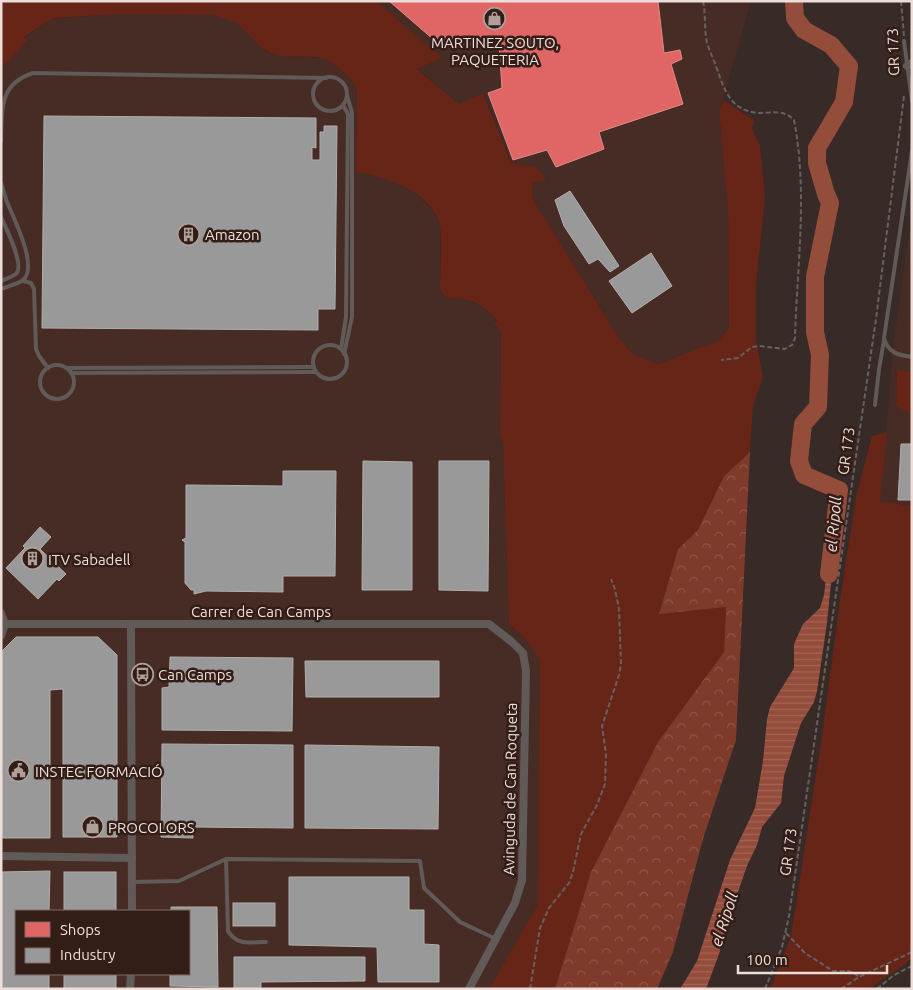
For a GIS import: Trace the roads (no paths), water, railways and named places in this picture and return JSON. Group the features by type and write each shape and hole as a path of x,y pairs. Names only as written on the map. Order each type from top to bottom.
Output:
{"street":[{"path":"1,613 5,624 1,636"},
{"name":"Carrer de Can Camps","path":"5,624 489,624 512,642"},
{"path":"131,624 132,910"},
{"name":"Avinguda de Can Roqueta","path":"469,989 515,903 522,880 526,671 523,653 512,642"},
{"path":"1,856 132,858"},
{"path":"130,989 131,975"}],"lane":[{"name":"GR 173","path":"904,41 909,65 912,101"},
{"path":"1,141 2,93 10,83 33,73 336,78 341,81 344,85 352,113 352,316 343,352"},
{"path":"326,78 314,88 314,98 320,107 329,111 340,108 344,105 347,95"},
{"path":"343,352 331,345 320,348 313,358 316,372 322,378 339,377 346,369 347,364 343,352 346,317 348,114 344,105"},
{"path":"875,405 878,369 912,151"},
{"path":"1,183 6,201 22,238 27,257 27,275 23,281"},
{"path":"1,217 19,267 16,274 1,281"},
{"path":"1,288 23,281 31,283 34,288 36,349 48,368"},
{"path":"884,338 886,345 892,352 912,357"},
{"path":"66,368 71,374 74,384 70,393 61,399 49,398 40,384 43,373 48,368 58,365 66,368 314,367"},
{"path":"71,374 316,372"},
{"path":"132,882 178,881 226,859 420,861 424,888 460,922 496,939"},
{"path":"226,859 228,931 235,940 266,942"}],"water":[{"path":"832,550 834,553 827,623 817,691 814,702 801,723 784,776 781,803 762,827 731,912 719,954 706,989 680,989 697,961 730,860 755,808 770,707 794,668 794,644 803,624 820,608 824,595 829,552"}],"waterway":[{"name":"el Ripoll","path":"794,1 795,18 804,30 831,45 849,66 844,102 817,148 817,163 830,203 815,277 815,332 820,355 818,407 803,424 799,461 804,475 839,490 829,574"}],"place":[{"name":"MARTINEZ SOUTO, PAQUETERIA","path":"495,19"},
{"name":"Amazon","path":"189,234"},
{"name":"ITV Sabadell","path":"32,559"},
{"name":"Can Camps","path":"142,674"},
{"name":"INSTEC FORMACIÓ","path":"19,771"},
{"name":"PROCOLORS","path":"92,827"}]}
